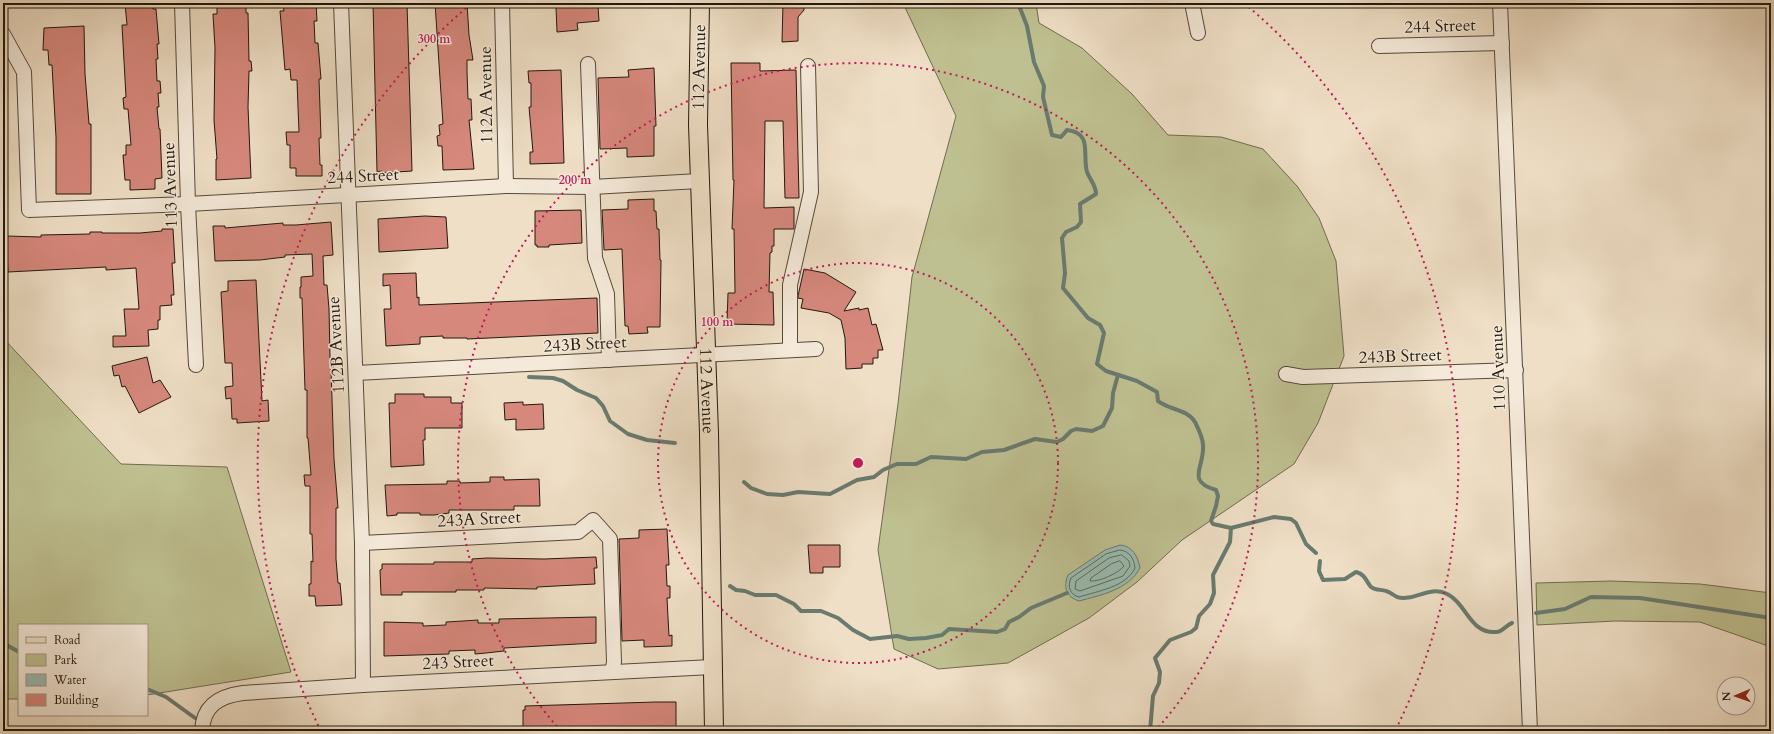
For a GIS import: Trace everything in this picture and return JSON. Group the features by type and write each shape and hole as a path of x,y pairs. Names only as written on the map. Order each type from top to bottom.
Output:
{"main road":[{"name":"112 Avenue","path":"700,3 698,125 699,181 706,356 714,731"}],"street":[{"name":"113 Avenue","path":"182,3 188,204 196,365"},
{"name":"112B Avenue","path":"341,3 347,194 356,373 362,543 363,685"},
{"name":"112A Avenue","path":"502,3 506,186"},
{"path":"1192,3 1198,33"},
{"name":"110 Avenue","path":"1500,3 1530,731"},
{"name":"244 Street","path":"3,34 24,72 29,210 188,204 506,186 592,187 699,181"},
{"name":"244 Street","path":"1379,46 1502,43"},
{"path":"588,64 595,258 607,294 609,360"},
{"path":"790,350 790,285 811,192 808,66"},
{"name":"243B Street","path":"356,373 706,356 816,349"},
{"name":"243B Street","path":"1286,374 1303,377 1516,370"},
{"name":"243A Street","path":"362,543 578,532 593,520 610,540 614,662 612,672"},
{"name":"243 Street","path":"202,731 205,714 210,706 217,700 228,695 242,693 363,685 712,667"}],"green space":[{"path":"903,3 1036,3 1039,23 1082,48 1132,94 1168,135 1221,137 1263,149 1297,186 1319,218 1336,261 1344,356 1318,423 1294,464 1182,540 1137,582 1089,618 1008,663 938,669 894,649 878,550 898,404 912,277 956,116"},
{"path":"3,338 121,464 227,467 291,672 148,695 148,624 18,624 18,699 3,699"},
{"path":"1611,581 1700,584 1771,593 1771,647 1700,622 1615,621 1537,625 1536,583"}],"water":[{"path":"1120,545 1128,547 1132,550 1138,560 1140,568 1128,582 1105,594 1079,601 1068,594 1066,584 1068,575 1105,550"}],"building":[{"path":"125,3 152,3 153,9 156,9 159,44 157,44 158,59 156,59 157,81 160,81 161,93 158,93 159,107 157,107 160,129 162,178 155,179 155,189 130,190 130,180 125,180 123,155 126,155 126,145 131,145 128,109 124,109 123,98 126,97 122,25 127,25"},
{"path":"217,3 246,3 246,13 248,13 249,61 251,61 252,71 249,71 248,107 251,178 216,180 217,159 214,120 215,48 213,14 217,14"},
{"path":"283,3 316,3 317,21 314,21 315,43 318,43 321,79 319,79 321,138 319,138 322,176 296,176 296,168 290,168 290,145 287,145 286,132 299,132 297,80 291,80 290,69 285,70 280,11 284,11"},
{"path":"373,3 407,3 412,171 377,172"},
{"path":"435,3 467,3 469,35 473,60 467,60 467,71 468,99 471,99 472,120 469,120 474,169 443,170 442,146 438,146 437,136 440,135 439,125 443,124"},
{"path":"575,3 596,3 596,6 598,6 599,21 577,23 578,30 557,32 556,7 575,6"},
{"path":"783,3 804,3 804,10 798,17 798,41 782,42"},
{"path":"84,26 85,74 89,124 91,124 91,194 56,194 56,137 52,65 49,65 48,50 43,50 44,28"},
{"path":"731,63 760,63 760,71 796,70 799,198 785,198 783,121 765,121 764,208 794,207 794,229 774,229 774,246 772,246 772,252 770,253 769,292 773,292 774,325 727,324 728,293 735,293 734,229 732,229 734,180"},
{"path":"654,68 656,126 654,126 654,156 627,157 627,148 600,149 598,78 629,77 628,70"},
{"path":"561,70 564,163 530,164 530,152 533,152 529,107 531,107 531,83 529,83 528,71"},
{"path":"654,199 657,229 659,229 661,260 660,327 647,327 648,333 629,334 628,326 625,326 622,249 604,250 602,210 628,209 628,200"},
{"path":"581,210 582,243 549,245 549,247 537,247 537,245 535,245 535,211"},
{"path":"425,216 446,217 448,248 379,252 378,219"},
{"path":"331,222 333,255 323,256 324,285 327,285 329,309 330,358 333,358 333,369 331,369 334,459 338,508 336,508 336,559 342,605 316,606 315,596 309,596 309,584 311,584 311,561 313,562 312,534 310,534 310,486 305,486 304,475 311,475 307,438 307,390 305,390 302,298 300,298 301,277 313,276 312,254 285,255 285,257 260,260 215,261 213,226 225,226 225,228 283,223 283,225 296,225"},
{"path":"162,229 173,229 175,263 172,263 174,295 171,295 172,305 160,306 160,320 158,320 158,329 148,330 149,346 113,347 113,336 126,336 124,309 139,309 136,268 106,270 106,267 8,272 6,236 41,237 41,235 90,234 90,232 140,233 162,231"},
{"path":"804,269 825,273 856,292 844,311 868,308 872,325 876,324 883,350 878,350 878,358 873,358 873,364 862,364 862,368 846,369 845,338 841,320 829,313 801,308 803,299 798,298 798,296"},
{"path":"416,273 417,298 419,297 419,305 597,298 598,333 467,339 443,338 443,336 420,337 420,344 386,346 384,309 391,309 390,285 383,286 383,274"},
{"path":"256,280 262,401 268,400 269,421 237,423 237,419 232,419 231,398 226,399 225,387 233,386 232,363 225,363 221,292 228,291 228,281"},
{"path":"147,357 153,383 160,380 171,397 139,413 125,386 122,387 119,375 114,376 112,366"},
{"path":"395,394 424,394 424,397 451,397 451,403 462,403 462,428 425,428 425,440 423,440 424,465 391,467 389,403 395,403"},
{"path":"523,402 523,405 543,404 544,429 516,430 516,419 505,420 504,403"},
{"path":"490,477 504,477 504,480 539,479 540,506 514,506 514,510 449,510 449,513 434,515 420,515 420,513 397,513 397,515 387,516 385,485 447,484 447,481 460,481 460,483 490,482"},
{"path":"667,529 669,565 666,565 667,586 670,586 670,598 667,598 669,636 672,635 672,646 644,647 644,640 622,641 619,539 639,538 639,530"},
{"path":"808,545 840,545 840,567 823,567 823,573 810,573"},
{"path":"596,557 597,568 594,568 595,584 537,587 537,589 484,588 484,590 456,590 456,592 402,592 402,595 381,595 380,570 382,569 382,564 472,562 472,559 487,558 544,559"},
{"path":"596,617 596,643 504,648 504,651 475,654 475,650 449,651 449,654 384,656 384,622 423,623 423,626 446,625 446,622 478,620 478,623 499,623 499,619"},
{"path":"676,702 676,731 523,731 523,710 525,710 525,706"}],"waterway":[{"path":"1018,3 1027,26 1034,62 1044,86 1043,97 1052,135 1061,137 1067,130 1080,135 1085,145 1087,172 1096,191 1096,194 1080,204 1081,222 1077,227 1066,232 1062,238 1065,273 1063,288 1088,318 1100,325 1104,333 1097,364 1106,371 1137,381 1157,392 1158,401 1187,414 1195,422 1203,445 1199,478 1201,482 1216,490 1218,496 1211,521 1213,524 1231,528 1274,517 1291,519 1296,523 1306,544 1316,553"},
{"path":"744,482 751,488 767,494 783,495 798,492 830,494 857,480 874,477 883,470 897,464 916,464 931,457 966,459 982,452 1004,450 1035,439 1057,442 1076,429 1092,431 1103,426 1112,408 1113,393 1118,375"},
{"path":"529,377 553,378 563,381 577,390 596,398 603,406 610,421 628,434 647,440 675,443"},
{"path":"1150,731 1153,696 1159,683 1160,672 1155,658 1170,640 1191,632 1196,628 1199,616 1210,604 1214,593 1213,575 1230,542 1231,528"},
{"path":"1320,561 1319,571 1323,580 1345,579 1356,572 1363,576 1371,587 1387,591 1397,597 1409,598 1433,591 1445,593 1458,603 1474,623 1487,631 1498,632 1512,623"},
{"path":"730,586 736,590 745,591 755,595 776,595 794,604 801,611 821,611 838,618 853,630 870,639 897,636 909,639 926,638 942,635 949,629 997,632 1005,629 1009,622 1031,608 1067,593"},
{"path":"1536,613 1565,609 1591,597 1640,598 1771,618"},
{"path":"3,643 18,651"},
{"path":"148,689 166,697 195,718"},
{"path":"214,728 220,731"}]}
